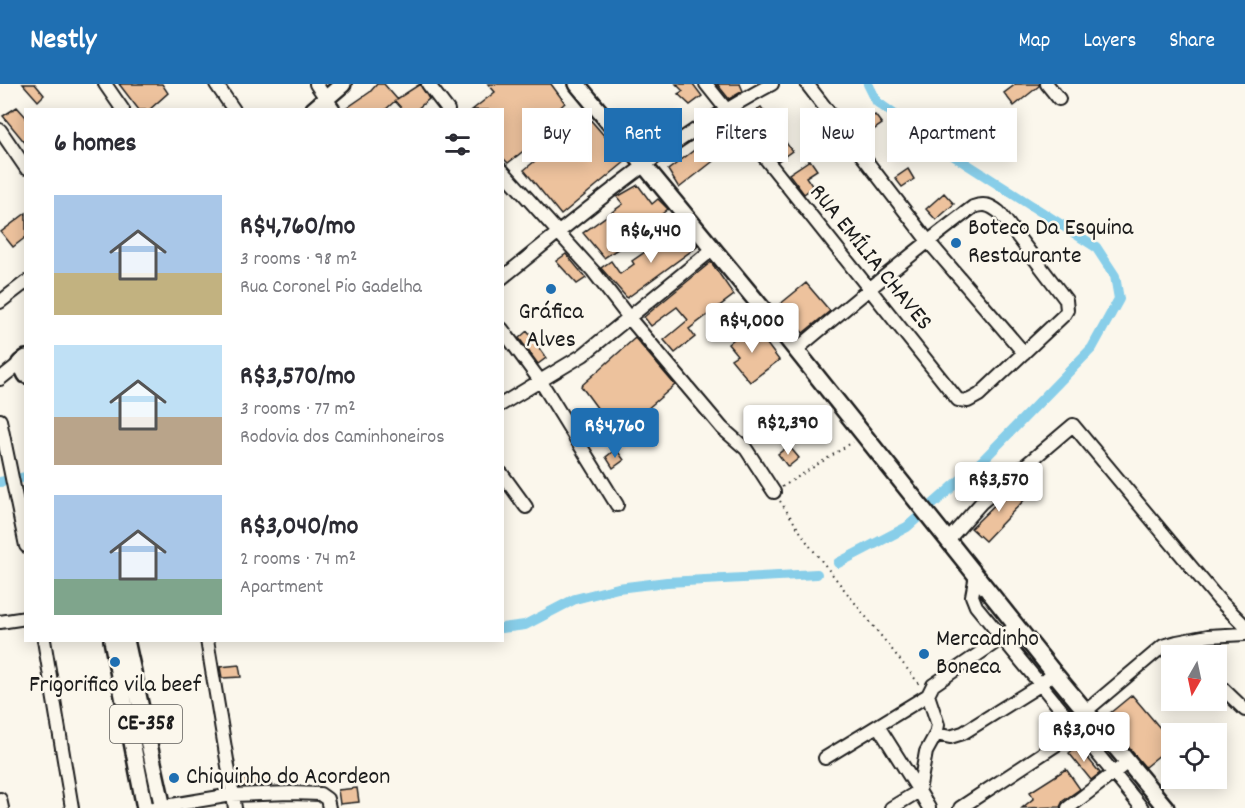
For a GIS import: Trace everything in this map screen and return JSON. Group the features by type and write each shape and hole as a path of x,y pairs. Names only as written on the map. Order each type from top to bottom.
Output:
{"main road":[{"path":"330,104 343,84"},
{"path":"577,84 796,350 1054,673 1166,808"},
{"name":"CE-358","path":"112,642 145,808"},
{"name":"CE-358","path":"126,642 160,808"}],"street":[{"path":"105,84 122,108"},
{"path":"216,84 233,108"},
{"path":"316,84 330,104"},
{"path":"428,84 445,108"},
{"name":"RUA EMÍLIA CHAVES","path":"706,84 724,108"},
{"path":"727,108 772,84"},
{"path":"796,350 928,241 981,204 990,206 999,212 1066,300 1068,307 1064,315 1024,353 928,241 807,84"},
{"path":"1047,84 1059,99"},
{"path":"0,130 24,165"},
{"path":"504,276 644,165 694,130"},
{"name":"RUA EMÍLIA CHAVES","path":"767,162 958,400 973,400 1024,353"},
{"path":"504,172 593,271 630,319 722,428 746,449 774,492"},
{"path":"504,403 583,355 630,319 713,249"},
{"path":"0,302 24,284"},
{"path":"504,332 541,382 617,505"},
{"path":"0,379 24,365"},
{"path":"0,420 24,537"},
{"path":"948,540 981,503 1073,425 1218,600 1245,626"},
{"path":"504,477 526,507"},
{"path":"976,575 972,592 973,600 1077,731 1142,808"},
{"path":"0,622 24,618"},
{"path":"825,758 928,695 936,683 1002,638 1016,625"},
{"path":"1086,711 1163,646 1208,636 1245,634"},
{"path":"44,642 72,808"},
{"path":"207,642 234,802"},
{"path":"1177,642 1180,645"},
{"path":"936,734 950,737 963,733 1040,685 1054,673"},
{"path":"1227,693 1245,710"},
{"path":"891,808 919,791 926,752 936,734 938,725 928,695"},
{"path":"878,726 929,808"},
{"path":"960,808 1077,731"},
{"path":"1068,808 1128,762"},
{"path":"160,808 320,794 327,799 329,806"},
{"path":"0,799 2,808"}],"path":[{"path":"863,436 774,492 808,545 928,695"}],"building":[{"path":"23,84 35,84 44,95 38,101"},
{"path":"119,84 162,84 168,93 151,108 137,108"},
{"path":"377,84 384,84 397,99 420,84 429,99 418,108 401,108 395,101 387,108 347,108 370,92"},
{"path":"488,84 551,84 565,103 560,108 522,108 522,152 508,163 504,159 504,108 475,108 495,92"},
{"path":"676,84 693,84 702,96 690,105 678,94 683,91"},
{"path":"717,84 740,84 743,91 729,99"},
{"path":"1016,84 1039,84 1039,86 1014,106 1004,93"},
{"path":"17,107 24,115 24,142 3,116"},
{"path":"875,115 882,124 875,129"},
{"path":"592,122 604,136 604,162 625,162 561,215 524,170 534,162 592,162"},
{"path":"694,150 694,162 712,162 679,188 668,170 682,162 682,159"},
{"path":"807,162 811,162 817,170 806,177 813,187 804,194 789,174"},
{"path":"908,169 914,179 902,187 895,178"},
{"path":"638,185 652,204 658,199 668,209 651,223 649,220 621,241 624,245 604,258 583,233 623,204 617,197"},
{"path":"944,193 954,204 936,220 926,209"},
{"path":"24,215 24,239 13,247 1,232"},
{"path":"684,229 698,246 627,298 601,268 611,261 620,274 634,264 632,261 661,241 664,244"},
{"path":"566,254 586,278 577,284 556,261"},
{"path":"711,262 734,295 689,329 695,337 675,353 664,340 688,320 677,307 651,326 644,317"},
{"path":"806,283 830,311 803,333 779,305"},
{"path":"752,324 779,360 750,382 731,359 737,355 728,344"},
{"path":"527,331 546,358 538,364 519,338"},
{"path":"635,338 675,385 617,435 581,386"},
{"path":"789,446 799,458 788,467 778,454"},
{"path":"616,449 624,460 613,468 606,457"},
{"path":"1014,486 1027,497 985,541 971,528"},
{"path":"239,665 241,677 222,678 220,667"},
{"path":"1132,695 1161,729 1161,754 1145,767 1104,718"},
{"path":"1078,746 1100,773 1091,780 1069,753"},
{"path":"1066,769 1080,789 1063,801 1060,807 1022,808 1034,798 1030,792"},
{"path":"270,775 272,785 240,786 239,780"},
{"path":"357,788 359,802 340,804 338,790"}],"waterway":[{"path":"838,563 907,527 983,460 1092,348 1119,299 1115,276 1096,247 937,145 877,102 868,84"},
{"path":"0,482 24,477"},
{"path":"504,628 525,625 575,599 618,588 667,582 817,574"}],"place":[{"name":"Boteco Da Esquina Restaurante","path":"956,243"},
{"name":"Gráfica Alves","path":"551,289"},
{"name":"Mercadinho Boneca","path":"924,654"},
{"name":"Frigorifico vila beef","path":"115,662"},
{"name":"Chiquinho do Acordeon","path":"174,778"}]}
